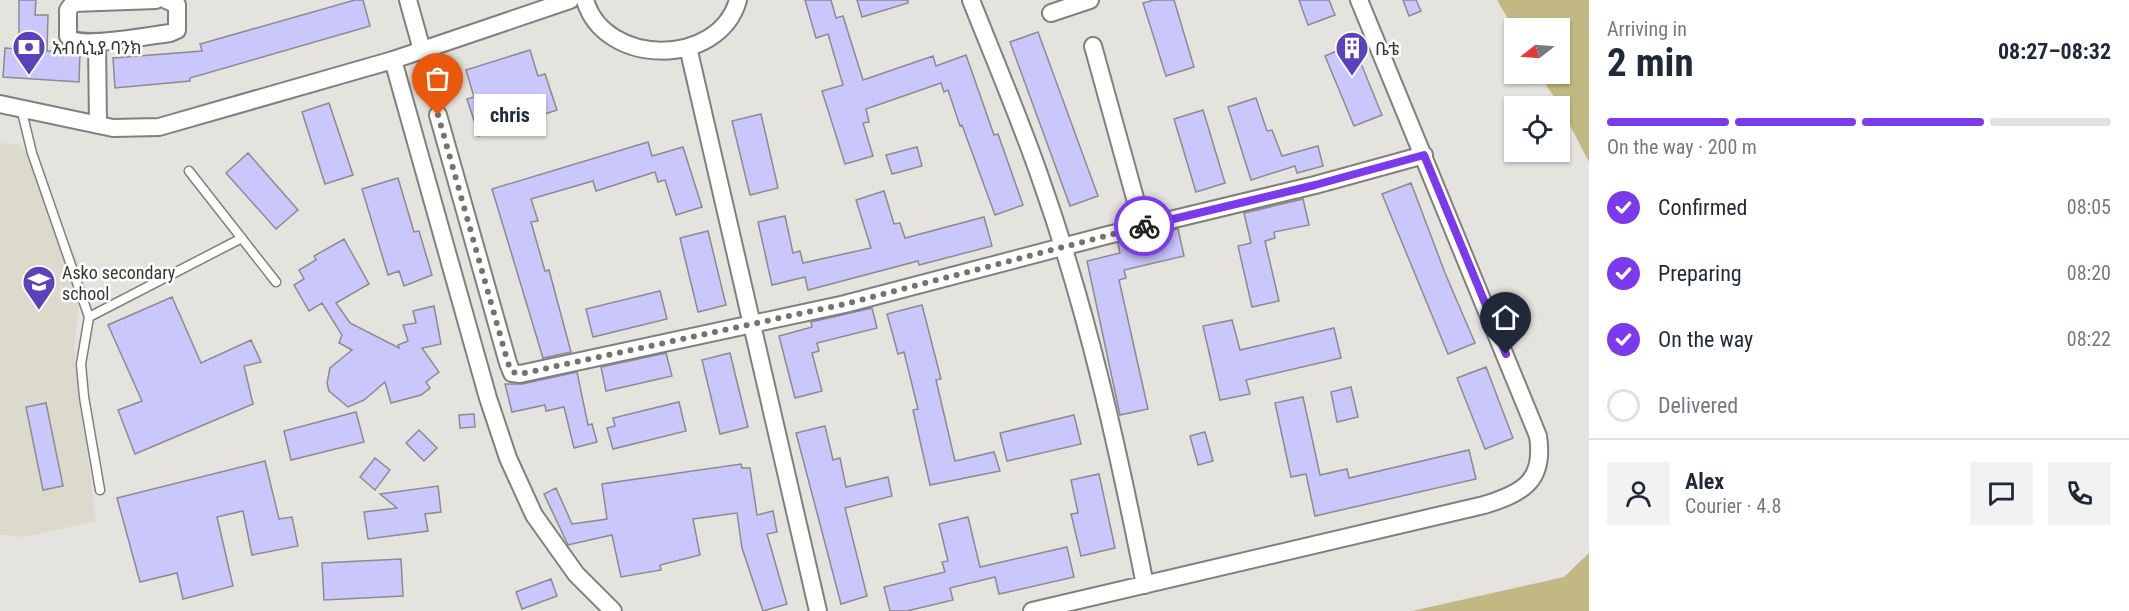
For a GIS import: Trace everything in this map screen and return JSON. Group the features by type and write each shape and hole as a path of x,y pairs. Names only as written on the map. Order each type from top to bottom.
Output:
{"street":[{"path":"156,0 73,3 68,10 70,40 97,42 170,33 177,30 177,5 166,0"},
{"path":"408,0 422,50"},
{"path":"0,104 98,125 137,129 159,127 393,60 570,0"},
{"path":"585,0 602,28 623,43 660,53 697,45 719,30 738,0"},
{"path":"970,0 1043,183 1090,340 1119,458 1145,585"},
{"path":"1051,13 1090,0"},
{"path":"1032,611 1484,505 1514,495 1530,483 1540,457 1538,436 1359,0"},
{"path":"97,42 98,125"},
{"path":"1093,46 1143,227"},
{"path":"688,47 754,325 818,611"},
{"path":"393,60 488,398 508,458 534,515 576,574 613,611"},
{"path":"438,115 512,372 520,374 754,325 1304,188 1424,155"},
{"path":"426,178 453,170"}],"lane":[{"path":"21,108 32,153 89,317 81,364 84,397 100,490"},
{"path":"189,171 276,282"},
{"path":"89,317 242,238"}],"shaded area":[{"path":"1497,0 1589,0 1589,162 1570,125 1570,96 1553,96 1546,84 1570,84 1570,18 1507,18"},
{"name":"Asko secondary school","path":"0,143 22,145 83,272 74,350 96,521 25,537 0,535"},
{"path":"1589,553 1589,611 1412,611 1564,577"}],"building":[{"path":"19,0 36,0 35,15 48,15 47,51 80,52 79,82 3,77 5,48 19,49"},
{"path":"355,0 363,0 370,26 190,78 190,81 115,88 113,58 202,51 200,44"},
{"path":"805,0 831,0 836,18 843,16 863,80 933,56 936,66 966,55 994,135 998,134 1023,205 995,215 948,90 944,92 941,83 866,109 869,122 863,123 873,156 845,164 822,91 843,85 828,34 816,38"},
{"path":"857,0 908,0 908,3 862,17"},
{"path":"1154,0 1174,0 1194,67 1166,76 1143,3"},
{"path":"1299,0 1329,0 1335,15 1308,25"},
{"path":"1403,0 1416,0 1421,11 1409,16"},
{"path":"1038,32 1098,196 1070,206 1010,42"},
{"name":"ቤቴ","path":"1353,44 1382,115 1354,126 1325,56"},
{"path":"530,50 538,76 545,74 557,110 479,136 467,99 474,97 466,70"},
{"path":"1256,98 1267,131 1272,130 1282,156 1318,146 1323,166 1297,173 1295,166 1251,180 1228,107"},
{"path":"329,103 353,175 325,184 302,112"},
{"path":"1203,110 1225,183 1196,192 1174,119"},
{"path":"761,114 778,188 750,195 732,121"},
{"path":"648,142 652,156 683,147 702,207 676,215 665,180 658,182 655,172 596,191 593,181 531,199 538,221 531,222 545,271 549,270 571,352 543,358 492,189"},
{"path":"917,147 922,166 892,174 886,155"},
{"path":"248,153 298,210 276,229 226,173"},
{"path":"398,178 414,232 419,231 432,275 404,286 399,271 388,275 362,189"},
{"path":"1411,183 1445,273 1475,343 1448,354 1382,194"},
{"path":"884,191 894,224 900,223 905,238 984,217 992,246 919,265 918,261 808,290 805,277 772,285 758,222 785,216 793,253 800,251 803,263 871,248 856,200"},
{"path":"1303,199 1309,225 1274,232 1275,238 1265,241 1279,301 1252,307 1238,246 1251,243 1244,213"},
{"path":"1178,229 1184,256 1124,270 1126,278 1119,280 1148,409 1120,415 1087,261 1120,253 1118,243"},
{"path":"708,231 726,305 698,312 680,238"},
{"path":"344,239 369,284 336,303 350,323 399,348 398,345 408,341 403,325 416,323 413,311 434,306 441,344 422,348 439,372 426,382 430,388 421,395 391,403 385,382 364,400 348,407 329,391 327,383 330,368 352,350 339,343 342,335 322,303 309,311 294,285 304,279 299,270 316,260 314,256"},
{"path":"660,291 667,319 593,337 586,309"},
{"path":"172,297 201,363 251,340 261,362 244,366 253,404 135,454 118,410 142,401 108,325"},
{"path":"922,305 941,379 936,380 955,461 994,452 1000,471 930,485 913,410 918,409 904,352 898,354 887,314"},
{"path":"872,308 877,328 817,343 819,351 812,353 822,391 795,398 779,336 812,327 811,322"},
{"path":"1232,320 1240,350 1334,328 1341,358 1246,380 1250,394 1220,400 1203,326"},
{"path":"666,353 672,376 606,391 601,367"},
{"path":"730,353 748,427 720,434 702,360"},
{"path":"1486,367 1513,438 1485,449 1457,378"},
{"path":"577,372 588,425 592,424 597,442 574,448 564,407 546,411 545,405 512,412 505,384 522,384"},
{"path":"1351,387 1358,417 1337,422 1331,392"},
{"path":"1303,397 1320,475 1347,469 1349,478 1469,450 1476,479 1315,516 1306,474 1291,477 1275,403"},
{"path":"679,402 686,431 613,449 607,428 615,426 613,418"},
{"path":"46,403 63,486 43,490 26,407"},
{"path":"356,412 364,442 291,460 284,431"},
{"path":"474,414 475,427 460,428 459,415"},
{"path":"1074,415 1081,444 1007,461 1000,433"},
{"path":"825,426 833,460 840,458 846,487 888,477 892,496 845,508 867,596 841,604 796,433"},
{"path":"419,430 437,448 424,461 406,443"},
{"path":"1205,432 1213,461 1198,465 1190,436"},
{"path":"375,458 390,470 375,490 360,477"},
{"path":"265,461 279,519 292,517 298,546 252,555 243,511 217,517 233,586 183,599 177,573 140,582 117,498"},
{"path":"741,464 742,468 750,468 757,515 773,511 777,532 767,534 787,604 763,611 742,548 737,513 693,519 700,555 660,565 661,570 621,577 612,535 568,545 544,494 556,488 572,524 607,519 602,484"},
{"path":"1099,474 1115,548 1081,556 1071,514 1078,513 1071,480"},
{"path":"438,486 441,512 425,514 428,531 368,539 364,512 397,508 380,494"},
{"path":"968,517 980,567 1067,547 1074,577 999,594 995,577 950,588 953,600 907,611 890,611 884,587 945,572 942,562 948,561 939,524"},
{"path":"401,559 403,596 324,600 322,563"},
{"path":"551,579 557,596 522,609 516,592"}],"way so far":[{"path":"438,115 508,363 512,372 520,374 845,304 1144,226"}],"place":[{"name":"አብሲኒያ ባንክ","path":"29,76"},
{"name":"ቤቴ","path":"1352,77"},
{"name":"chris","path":"438,115"},
{"name":"Asko secondary school","path":"39,311"}],"route":[{"path":"1144,226 1193,216 1424,155 1506,354"}]}
